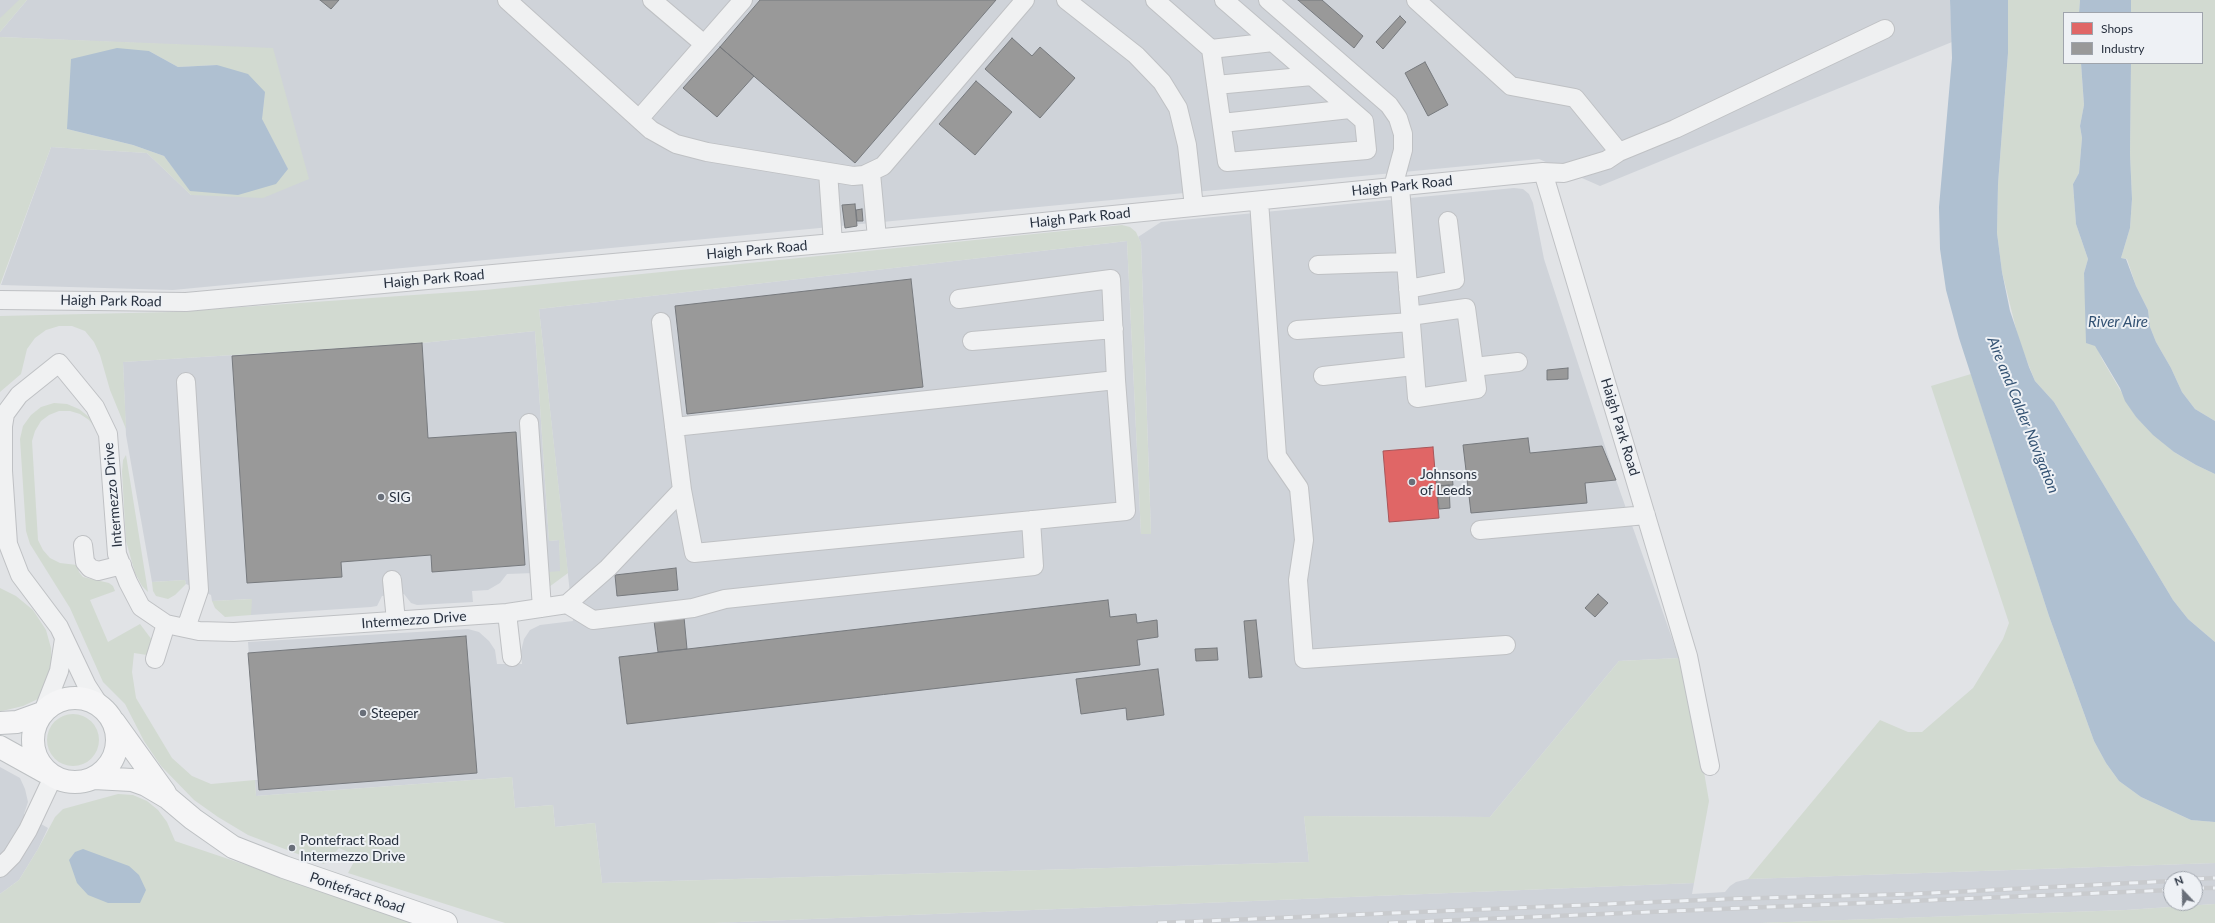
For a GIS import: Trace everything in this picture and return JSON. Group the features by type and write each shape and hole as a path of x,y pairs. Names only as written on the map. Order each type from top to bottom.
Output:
{"main road":[{"path":"0,747 51,775 73,783 94,778 105,770 113,758 117,744 116,729 105,711 89,700 77,698 64,699 52,704 42,713 35,725 33,745 39,764 51,775"},
{"name":"Pontefract Road","path":"105,711 168,798"},
{"path":"0,723 17,722 42,713"},
{"name":"Pontefract Road","path":"94,778 132,780 146,784 168,798 192,818 233,847 284,867 446,923"}],"street":[{"path":"507,0 651,130 670,140 691,148 853,176 871,173 883,166 1025,0"},
{"path":"652,0 704,44"},
{"path":"639,119 743,0"},
{"path":"1066,0 1136,55 1162,82 1178,108 1187,145 1194,207"},
{"path":"1155,0 1211,50 1227,162 1367,150 1364,121 1224,0"},
{"path":"1268,0 1384,100 1398,118 1403,134 1403,150 1397,187 1406,262 1411,319 1414,366 1417,398 1477,390 1466,308 1411,319 1297,330"},
{"path":"1416,0 1512,86 1575,98 1619,152"},
{"path":"1543,172 1564,173 1588,167 1607,160 1619,152 1675,129 1885,29"},
{"path":"1211,50 1273,42"},
{"path":"1216,85 1312,76"},
{"path":"1364,121 1384,100"},
{"path":"1222,122 1350,109"},
{"path":"828,172 833,243"},
{"name":"Haigh Park Road","path":"0,300 186,302 833,243 1543,172 1688,656 1710,766"},
{"path":"871,173 877,238"},
{"path":"1260,200 1277,456 1299,488 1304,540 1298,580 1304,659 1506,645"},
{"path":"1408,289 1455,280 1448,221"},
{"path":"1318,266 1406,262"},
{"path":"661,322 682,490 694,553 1126,511 1116,380 1111,279 959,299"},
{"path":"972,341 1114,329"},
{"path":"1474,367 1518,362"},
{"name":"Intermezzo Drive","path":"105,711 87,686 49,612 29,587 6,564 8,544 2,471 3,426 10,404 30,384 59,363 95,407 108,434 117,554 141,607 166,624 199,631 234,632 507,613 567,604"},
{"path":"1323,376 1414,366"},
{"path":"674,427 1116,380"},
{"path":"186,382 199,590 186,628"},
{"path":"529,423 542,608"},
{"path":"682,490 608,568 567,604 593,620 693,608 725,598 1034,566 1031,520"},
{"path":"1480,530 1646,515"},
{"path":"83,545 85,562 90,568 98,571 122,565"},
{"path":"392,580 396,621"},
{"path":"507,613 512,657"},
{"path":"155,659 166,624"},
{"path":"42,713 59,671 64,639"},
{"path":"0,868 12,856 28,830 51,775"}],"shaded area":[{"path":"0,0 22,0 0,27"},
{"path":"19,0 27,0 0,32 0,18"},
{"path":"27,0 1950,0 1952,42 1600,186 1539,159 173,290 1,285 51,147 147,153 191,195 273,49 0,37 0,32"},
{"path":"2008,0 2080,0 2079,12 2063,12 2063,64 2081,64 2084,105 2080,126 2082,138 2079,173 2073,184 2076,224 2088,259 2084,273 2087,324 2102,359 2136,417 2174,452 2215,474 2215,642 2188,619 2173,600 2054,402 2035,381 2019,341 2002,272 1997,233 1998,184 2008,53"},
{"path":"2131,0 2215,0 2215,421 2195,409 2182,392 2171,368 2156,342 2150,327 2148,310 2136,286 2127,259 2121,258 2130,228 2132,199 2130,154 2131,64 2203,64 2203,12 2131,12"},
{"path":"0,37 273,48 309,179 263,198 191,195 147,153 51,147 0,285","holes":["149,51 178,67 217,65 265,92 262,119 288,169 191,191 164,156 133,145 67,129"]},
{"path":"1514,188 1523,189 1529,194 1533,203 1544,259 1616,480 1679,658 1619,661 1490,817 1304,816 1309,862 602,883 595,823 555,827 553,805 515,808 512,777 256,796 255,780 258,780 248,642 468,629 479,632 489,641 495,650 497,664 522,664 521,651 524,639 530,630 540,625 573,621 539,309 1127,241 1141,534 1151,534 1141,243 1138,237 1161,222"},
{"path":"1122,225 1130,227 1136,232 1141,243 1151,534 1141,534 1127,241 539,309 568,573 549,587 549,572 560,571 559,540 549,541 535,331 422,343 123,362 126,429 110,390 100,355 94,342 85,331 72,326 59,326 46,330 35,338 27,349 21,374 0,392 0,316 172,312 485,290"},
{"path":"535,331 549,541 559,540 561,572 507,574 500,583 488,590 472,591 473,602 417,605 411,603 404,594 382,596 377,606 371,607 251,615 251,599 212,601 211,595 186,584 185,580 152,582 126,435 123,362 422,343"},
{"path":"1971,374 2049,616 2094,741 2106,763 2119,781 2141,797 2191,820 2215,822 2215,863 1748,879 1880,720 1908,732 1922,732 1973,688 2003,639 2009,623 1931,386"},
{"path":"54,403 67,404 79,409 89,417 96,429 89,420 80,414 70,411 59,411 49,415 41,421 35,431 32,441 38,540 43,550 50,558 60,563 77,565 79,572 83,577 109,583 113,586 115,591 90,600 108,642 140,624 152,640 147,655 134,653 132,672 136,698 172,758 192,776 211,784 255,780 256,796 512,777 515,808 553,805 555,827 595,823 602,883 1309,862 1304,816 1490,817 1619,661 1679,658 1690,691 1709,801 1694,883 714,923 505,923 348,873 357,856 339,848 324,864 248,835 218,817 194,800 161,766 144,741 125,704 103,682 70,608 30,544 26,531 20,439 23,426 31,415 41,407"},
{"path":"126,455 148,592 142,586 135,573 126,541 122,472 123,460"},
{"path":"185,580 186,584 175,595 168,599 156,596 153,591 152,582"},
{"path":"0,588 16,596 33,610 46,630 51,648 52,669 47,685 38,699 23,706 2,711 0,711"},
{"path":"252,599 251,615 225,617 215,608 212,601"},
{"path":"73,714 83,716 91,722 97,730 99,740 97,750 91,758 83,764 73,766 63,764 55,758 49,750 47,740 49,730 55,722 63,716"},
{"path":"0,767 20,778 25,789 28,802 24,814 48,828 38,849 19,880 0,894"},
{"path":"118,794 133,795 147,801 158,810 167,822 175,841 418,923 0,923 0,894 19,880 55,817 63,809"},
{"path":"2215,863 2215,904 2203,905 2203,871 2163,871 2163,908 2126,910 1761,923 714,923 1694,883 1692,894 1725,892 1736,882 1748,879"},
{"path":"2215,904 2215,923 1758,923 2163,908 2163,911 2203,911 2203,905"}],"water":[{"name":"Aire and Calder Navigation","path":"1950,0 2008,0 2008,53 1998,184 1997,233 2002,272 2010,311 2029,367 2035,381 2054,402 2173,600 2188,619 2215,642 2215,822 2191,820 2141,797 2119,781 2106,763 2094,741 2049,616 1959,338 1946,290 1940,249 1939,207 1952,58"},
{"path":"2080,0 2131,0 2131,12 2079,12"},
{"path":"117,48 149,51 178,67 217,65 248,74 265,92 262,119 288,169 276,184 238,195 190,191 164,156 133,145 67,129 71,59"},
{"name":"River Aire","path":"2081,64 2131,64 2130,154 2132,199 2130,228 2121,258 2126,259 2136,286 2148,310 2150,327 2156,342 2171,368 2182,392 2195,409 2215,421 2215,474 2174,452 2153,435 2136,417 2125,401 2120,388 2095,346 2086,343 2084,273 2088,259 2076,224 2073,184 2079,173 2082,138 2080,126 2084,105"},
{"path":"83,849 129,866 139,875 146,890 140,903 108,903 88,895 77,883 69,860 75,852"}],"building: Shops":[{"path":"1433,447 1439,518 1389,522 1383,451"}],"building: Industry":[{"path":"320,0 339,0 331,9"},
{"path":"760,0 996,0 855,163 720,47"},
{"path":"1298,0 1322,0 1363,36 1354,48"},
{"path":"1400,16 1406,22 1383,49 1376,42"},
{"path":"1012,38 1032,56 1040,47 1075,78 1040,118 985,69"},
{"path":"720,47 754,76 717,117 683,88"},
{"path":"1425,62 1448,105 1428,116 1405,73"},
{"path":"976,81 1012,112 975,155 939,124"},
{"path":"855,204 857,226 845,228 842,205"},
{"path":"862,209 863,221 857,221 856,210"},
{"path":"911,279 923,387 687,414 675,306"},
{"name":"SIG","path":"422,343 428,438 516,432 525,565 432,572 431,555 341,562 342,577 247,583 232,356"},
{"path":"1568,368 1568,379 1547,380 1547,370"},
{"path":"1528,438 1530,453 1602,446 1616,480 1585,483 1587,503 1471,513 1463,445"},
{"path":"1452,473 1453,485 1437,486 1436,474"},
{"path":"1449,485 1450,508 1439,509 1437,486"},
{"path":"676,568 678,590 617,596 615,575"},
{"path":"1598,594 1608,603 1595,617 1585,608"},
{"path":"1108,600 1110,617 1136,614 1137,623 1157,620 1158,637 1137,640 1140,665 627,724 619,657"},
{"path":"684,617 687,649 658,652 654,621"},
{"path":"1256,620 1262,677 1249,678 1244,621"},
{"name":"Steeper","path":"466,636 477,773 259,790 248,653"},
{"path":"1217,648 1218,660 1196,661 1195,649"},
{"path":"1158,669 1164,715 1127,720 1126,708 1081,714 1076,679"}],"railway":[{"path":"2203,879 2215,878"},
{"path":"1158,923 1726,899 1912,894 2163,881"},
{"path":"2203,888 2215,888"},
{"path":"1389,923 2163,890"}],"place":[{"name":"Johnsons of Leeds","path":"1412,482"},
{"name":"SIG","path":"381,497"},
{"name":"Steeper","path":"363,713"},
{"name":"Pontefract Road Intermezzo Drive","path":"292,848"}]}
